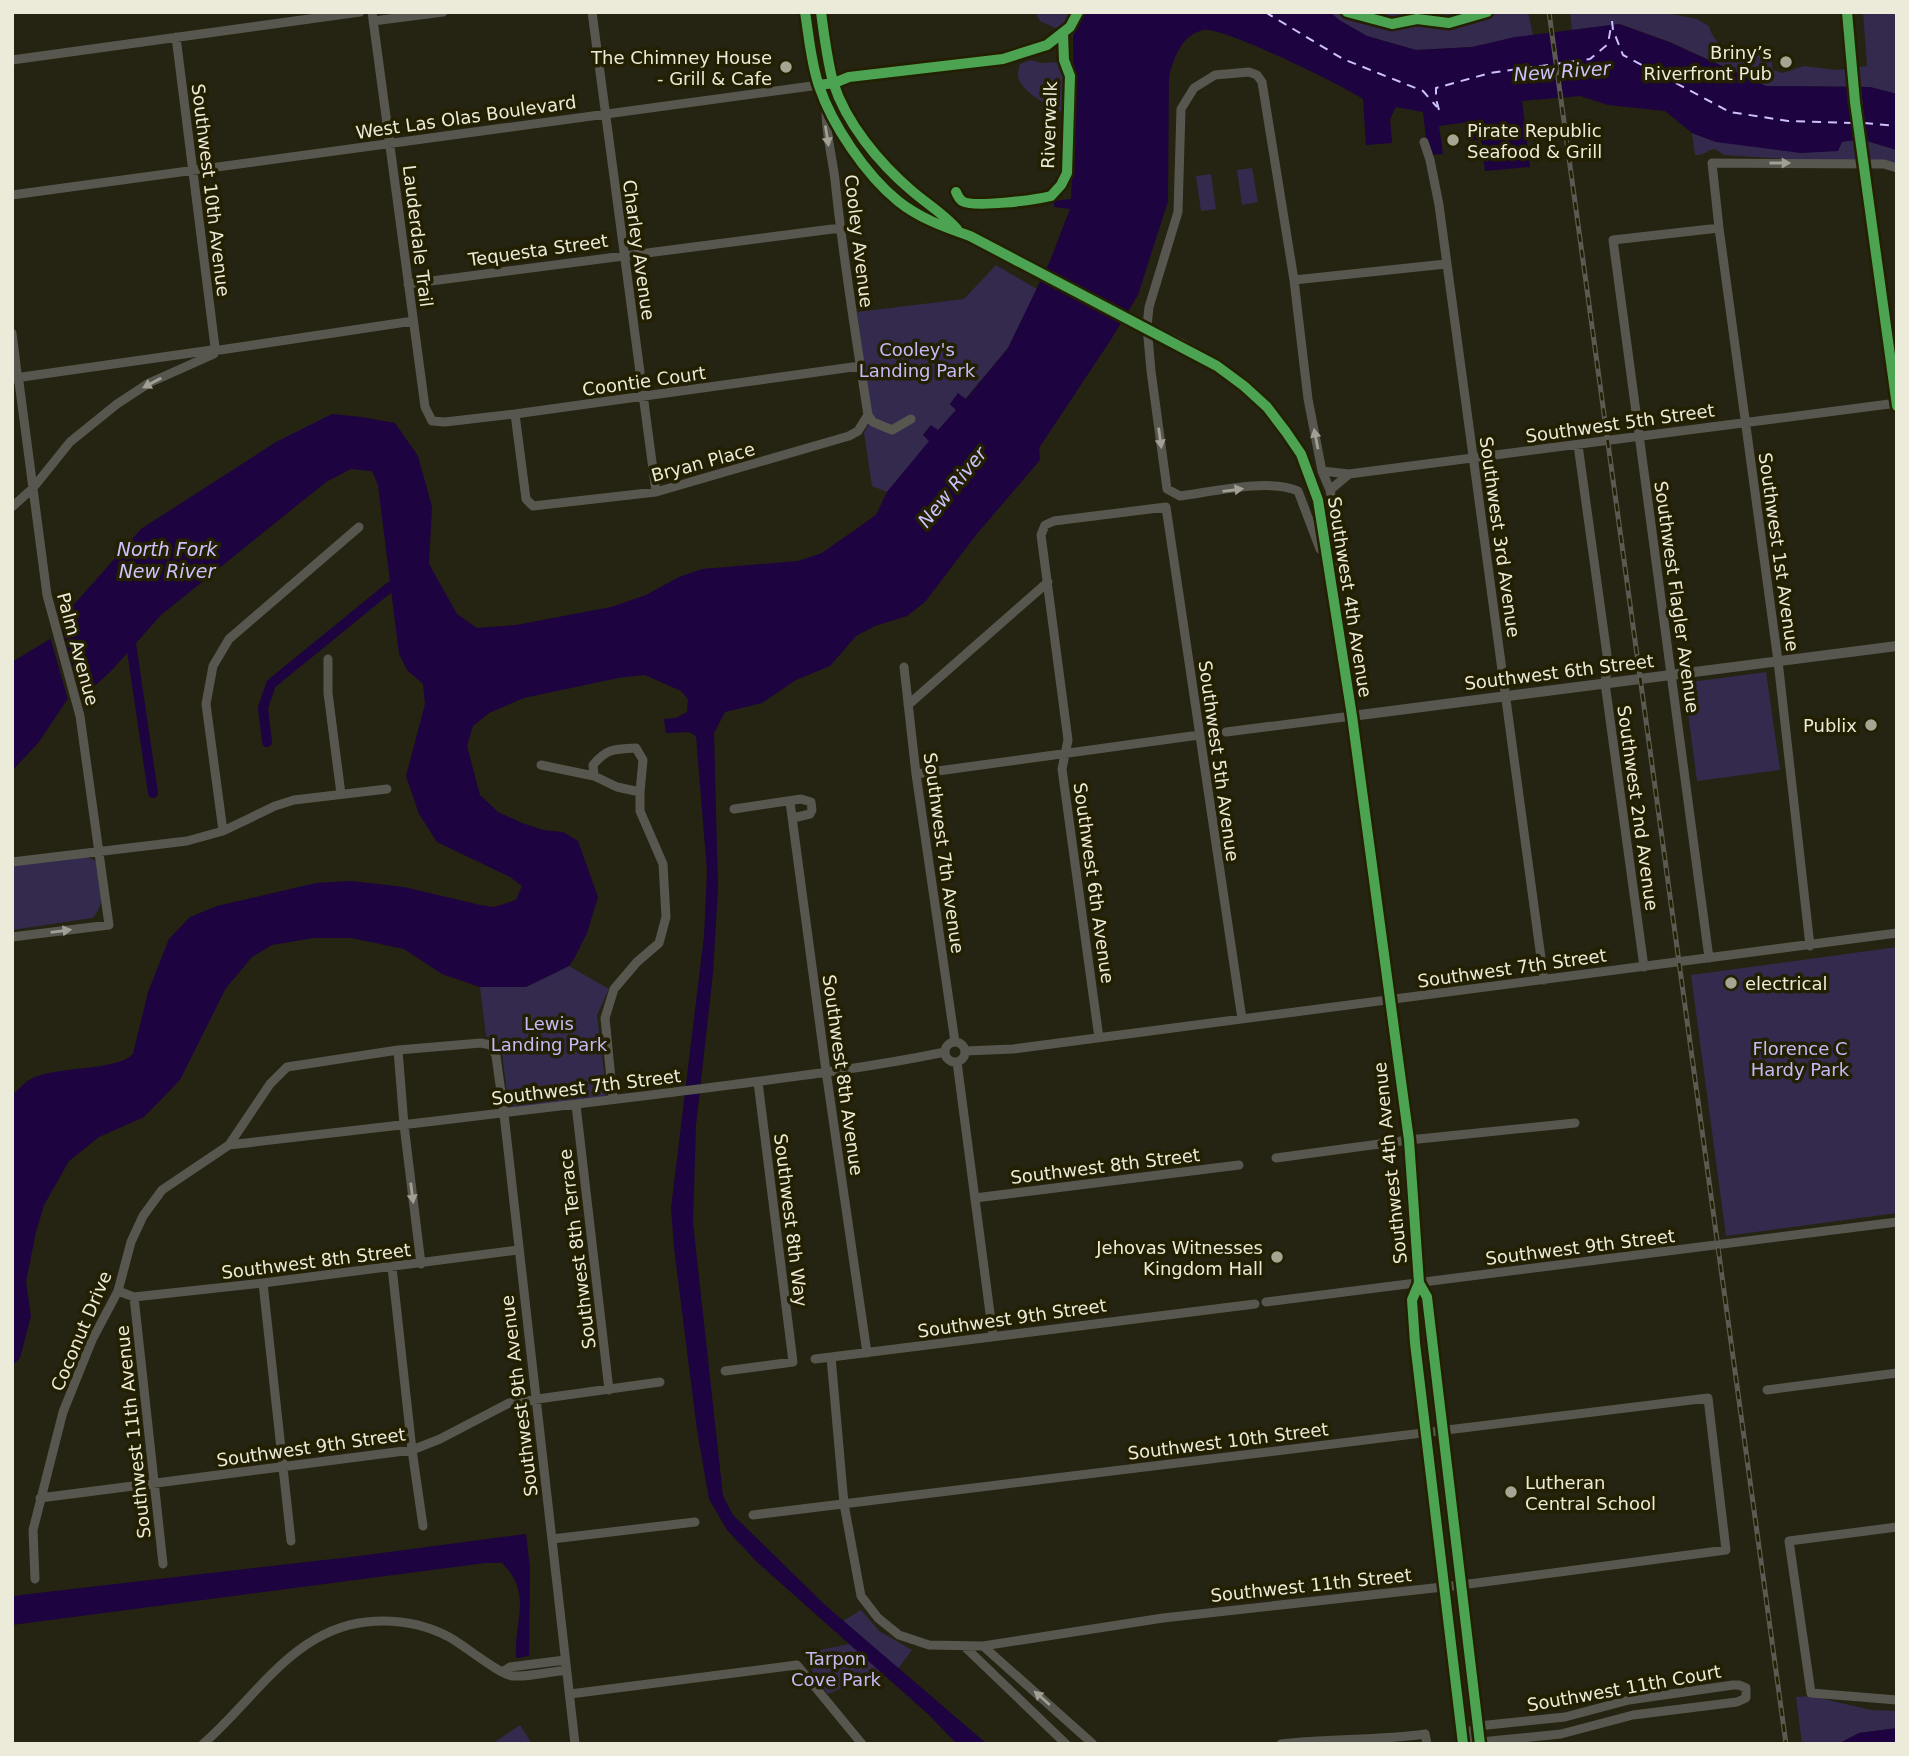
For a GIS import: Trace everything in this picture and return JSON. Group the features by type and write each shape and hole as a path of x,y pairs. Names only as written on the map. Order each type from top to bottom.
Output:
{"main road":[{"name":"Southwest 4th Avenue","path":"806,12 818,85 827,104 852,149 897,200 932,222 965,235 1217,366 1267,407 1286,432 1311,477 1318,500 1352,716 1409,1140 1419,1283 1427,1297 1480,1743"},
{"path":"821,12 834,83 854,125 880,159 911,190 965,235"},
{"path":"1847,12 1855,102 1897,405"},
{"name":"Southwest 4th Avenue","path":"1419,1283 1412,1300 1462,1740"}],"street":[{"path":"12,60 360,12"},
{"path":"372,17 443,12"},
{"name":"Charley Avenue","path":"592,12 656,492"},
{"name":"Lauderdale Trail","path":"372,17 425,407 432,421"},
{"name":"Southwest 10th Avenue","path":"176,37 215,350"},
{"name":"West Las Olas Boulevard","path":"12,195 834,83 849,77 1003,59 1047,45"},
{"name":"Southwest 4th Avenue","path":"1327,553 1320,549 1298,491 1290,487 1272,485 1180,496 1167,489 1153,388 1147,326 1149,307 1178,212 1181,109 1194,88 1215,75 1249,72 1257,75 1262,82 1322,471 1330,490 1343,558 1330,572"},
{"name":"Cooley Avenue","path":"827,104 825,127 868,415"},
{"name":"Southwest 3rd Avenue","path":"1424,142 1439,205 1544,980"},
{"name":"Southwest 1st Avenue","path":"1810,946 1778,661 1718,228 1712,163 1884,164 1897,168"},
{"name":"Tequesta Street","path":"408,284 839,228"},
{"name":"Southwest Flagler Avenue","path":"1709,958 1673,676 1637,436 1613,240 1718,228"},
{"path":"1294,280 1446,264"},
{"path":"17,378 413,321"},
{"name":"Palm Avenue","path":"12,333 47,595 80,716 109,925 12,937"},
{"path":"12,507 33,488 70,442 117,404 149,383 215,350"},
{"name":"Coontie Court","path":"432,421 515,414 860,366"},
{"name":"Southwest 5th Street","path":"1322,471 1349,474 1897,405"},
{"name":"Bryan Place","path":"515,414 526,499 533,506 656,492 849,436 858,431 868,415"},
{"path":"868,415 873,422 892,430 911,419"},
{"name":"Southwest 2nd Avenue","path":"1578,445 1608,662 1605,683 1644,967"},
{"path":"1330,490 1349,474"},
{"name":"Southwest 5th Avenue","path":"1045,525 1055,520 1166,507 1242,1019"},
{"name":"Southwest 6th Avenue","path":"1045,525 1041,534 1068,740 1062,768 1099,1038"},
{"path":"223,831 206,705 213,666 229,639 359,527"},
{"path":"908,705 1048,582"},
{"name":"Southwest 6th Street","path":"1226,732 1897,646"},
{"path":"328,659 328,692 341,794"},
{"name":"Southwest 7th Avenue","path":"904,667 916,774 955,1042"},
{"path":"916,774 1199,735"},
{"path":"594,776 593,765 603,753 618,748 636,748 643,760 640,811 663,864 666,917 659,943 637,962 614,989 605,1018 613,1099"},
{"path":"541,765 594,776 617,787 640,792"},
{"path":"12,862 187,841 223,831 275,806 294,800 387,789"},
{"path":"734,809 804,799 811,802 810,814 793,818"},
{"name":"Southwest 8th Avenue","path":"790,802 867,1353"},
{"name":"Southwest 7th Street","path":"965,1051 1013,1049 1897,933"},
{"path":"955,1042 962,1045 965,1051 963,1058 957,1062 949,1061 945,1052 947,1046 955,1042"},
{"name":"Coconut Drive","path":"35,1579 33,1530 63,1412 92,1340 118,1291 131,1242 143,1216 162,1191 229,1145 270,1084 287,1067 397,1050 481,1043 491,1045"},
{"name":"Southwest 9th Avenue","path":"491,1045 496,1056 504,1114 575,1744"},
{"path":"397,1050 421,1264"},
{"name":"Southwest 7th Street","path":"229,1145 758,1082 897,1062 945,1052"},
{"path":"957,1062 993,1336"},
{"name":"Southwest 8th Way","path":"725,1371 793,1362 758,1082"},
{"name":"Southwest 8th Terrace","path":"576,1105 609,1390"},
{"path":"1276,1158 1409,1140 1575,1123"},
{"name":"Southwest 8th Street","path":"975,1198 1239,1165"},
{"name":"Southwest 9th Street","path":"1266,1302 1897,1222"},
{"name":"Southwest 8th Street","path":"118,1291 134,1297 392,1268 518,1250"},
{"path":"392,1268 423,1526"},
{"path":"263,1283 291,1541"},
{"name":"Southwest 11th Avenue","path":"134,1297 163,1564"},
{"name":"Southwest 9th Street","path":"815,1359 1255,1304"},
{"path":"831,1357 844,1504 861,1597 878,1618 899,1635 929,1645 983,1646 1093,1744"},
{"path":"1767,1390 1897,1373"},
{"name":"Southwest 9th Street","path":"40,1498 412,1450 440,1439 509,1403 660,1382"},
{"name":"Southwest 10th Street","path":"753,1515 1707,1398 1726,1550"},
{"path":"552,1539 695,1522"},
{"path":"1897,1527 1789,1541 1811,1693 1897,1700"},
{"name":"Southwest 11th Street","path":"983,1646 1163,1618 1461,1585 1726,1550"},
{"path":"203,1744 305,1644 327,1631 350,1624 379,1620 427,1628 450,1638 502,1672 510,1667 565,1665"},
{"path":"964,1646 1066,1744"},
{"path":"570,1695 797,1665 862,1744"},
{"name":"Southwest 11th Court","path":"1733,1685 1743,1686 1747,1695 1737,1702 1633,1715 1570,1732 1480,1743 1462,1740 1478,1726 1565,1717 1618,1702 1733,1685"},
{"path":"1281,1744 1332,1739 1426,1739"}],"green space":[{"path":"1035,12 1086,12 1073,36 1040,21"},
{"path":"1330,12 1528,12 1533,35 1472,47 1416,50 1367,36"},
{"path":"1570,12 1671,14 1697,19 1709,26 1712,35 1725,48 1742,54 1770,54 1773,70 1783,73 1804,66 1836,70 1867,66 1863,12 1897,12 1897,94 1870,87 1766,86 1670,42 1620,24 1572,30"},
{"path":"1031,60 1041,63 1061,62 1066,68 1064,95 1068,114 1038,100 1020,82 1020,64"},
{"path":"1692,133 1716,142 1842,142 1860,139 1897,150 1897,166 1724,155 1715,149 1695,155"},
{"path":"1252,168 1258,202 1242,205 1237,170"},
{"path":"1211,174 1216,209 1201,211 1196,176"},
{"name":"Cooley's Landing Park","path":"996,265 1037,289 1008,348 965,399 958,394 950,404 956,410 938,431 930,426 923,435 930,441 887,492 872,486 864,433 871,419 857,312 964,299"},
{"path":"1766,672 1780,770 1697,781 1684,683"},
{"path":"81,855 95,861 102,876 102,899 92,918 12,930 12,865"},
{"name":"Florence C Hardy Park","path":"1897,947 1897,1213 1726,1236 1691,975"},
{"name":"Lewis Landing Park","path":"569,966 609,989 597,1015 607,1096 509,1109 501,1045 486,1036 480,987 526,987"},
{"path":"861,1610 879,1631 912,1650 898,1669 843,1621"},
{"name":"Tarpon Cove Park","path":"850,1644 880,1671 828,1694 815,1677 804,1653"},
{"path":"1811,1696 1871,1710 1897,1711 1897,1728 1859,1733 1838,1744 1802,1744 1796,1697"},
{"path":"520,1725 532,1744 492,1744"}],"water":[{"path":"1086,12 1330,12 1367,36 1416,50 1472,47 1515,37 1619,24 1669,42 1766,86 1870,87 1897,94 1897,150 1860,139 1842,142 1838,151 1801,153 1716,142 1692,133 1665,111 1608,105 1580,96 1522,101 1530,167 1485,171 1481,139 1470,141 1468,122 1439,126 1443,154 1428,155 1423,112 1396,107 1390,119 1392,143 1366,145 1363,99 1256,46 1214,31 1203,30 1196,33 1180,48 1169,76 1168,201 1138,295 1039,448 1040,460 976,535 925,602 907,616 875,626 856,636 830,666 796,680 762,703 725,712 714,733 718,888 713,973 696,1125 693,1223 723,1496 733,1515 825,1605 987,1744 957,1744 928,1714 757,1562 727,1530 709,1499 697,1430 671,1208 704,936 707,871 696,736 689,732 666,733 664,719 676,718 687,712 688,699 681,691 645,675 618,678 524,698 489,713 473,726 467,746 480,795 498,812 543,830 563,832 578,841 598,897 587,933 569,966 526,987 480,987 442,974 404,949 352,938 313,938 272,945 252,957 226,988 180,1080 144,1117 99,1137 69,1161 44,1205 36,1232 26,1282 31,1316 20,1358 12,1366 12,1095 29,1080 40,1075 113,1064 133,1054 148,992 169,939 190,917 217,906 316,883 351,881 404,887 494,907 516,900 522,886 510,877 437,842 419,814 406,776 425,704 423,684 407,670 399,654 378,485 372,471 351,469 326,482 161,615 112,670 85,695 86,699 83,700 81,695 67,700 39,742 12,771 12,662 63,634 62,618 141,529 276,442 332,414 395,423 418,456 432,507 429,564 457,614 477,628 516,625 611,607 646,595 679,577 702,569 798,561 822,553 876,515 887,492 929,441 923,435 931,425 938,430 956,410 950,404 958,393 966,399 1008,348 1050,261 1070,209 1054,207 1054,201 1071,199 1073,36"},
{"path":"526,1534 530,1568 529,1656 516,1658 520,1596 511,1574 502,1563 485,1563 12,1625 12,1596"},
{"path":"1897,1728 1897,1743 1838,1744 1859,1733"}],"pier":[{"path":"63,633 81,696 68,700 50,637"}],"waterway":[{"path":"267,742 263,708 271,684 390,587"},
{"path":"130,637 153,793"}],"ferry route":[{"path":"1265,12 1343,59 1423,91 1437,107"},
{"path":"1612,21 1623,55 1730,112 1788,121 1852,123"},
{"path":"1439,110 1436,88 1490,73 1590,59 1608,44 1611,26"},
{"path":"1864,123 1897,126"}],"railway":[{"path":"1549,12 1786,1744"}],"cycle path":[{"path":"805,12 816,77 832,117 862,163 898,201 923,217 970,236 1217,366 1267,407 1301,454 1318,500 1352,716 1409,1140 1419,1283 1427,1297 1480,1744"},
{"path":"821,12 833,82 855,127 888,168 957,229"},
{"path":"819,85 849,77 1003,59 1047,45 1070,27 1078,12"},
{"path":"1347,12 1392,24 1417,19 1449,23 1487,12"},
{"path":"1847,12 1855,102 1897,406"},
{"name":"Riverwalk","path":"956,192 961,200 968,203 1005,203 1051,196 1061,185 1067,173 1070,76 1064,60 1063,33"},
{"path":"1419,1283 1412,1300 1415,1343 1463,1744"}],"place":[{"name":"Briny’s Riverfront Pub","path":"1786,62"},
{"name":"The Chimney House - Grill & Cafe","path":"786,67"},
{"name":"Pirate Republic Seafood & Grill","path":"1453,140"},
{"name":"Publix","path":"1871,725"},
{"name":"electrical","path":"1731,983"},
{"name":"Jehovas Witnesses Kingdom Hall","path":"1277,1257"},
{"name":"Lutheran Central School","path":"1511,1492"}],"water label":[{"name":"New River","path":"1562,71"},
{"name":"New River","path":"952,487"},
{"name":"North Fork New River","path":"167,560"}]}
